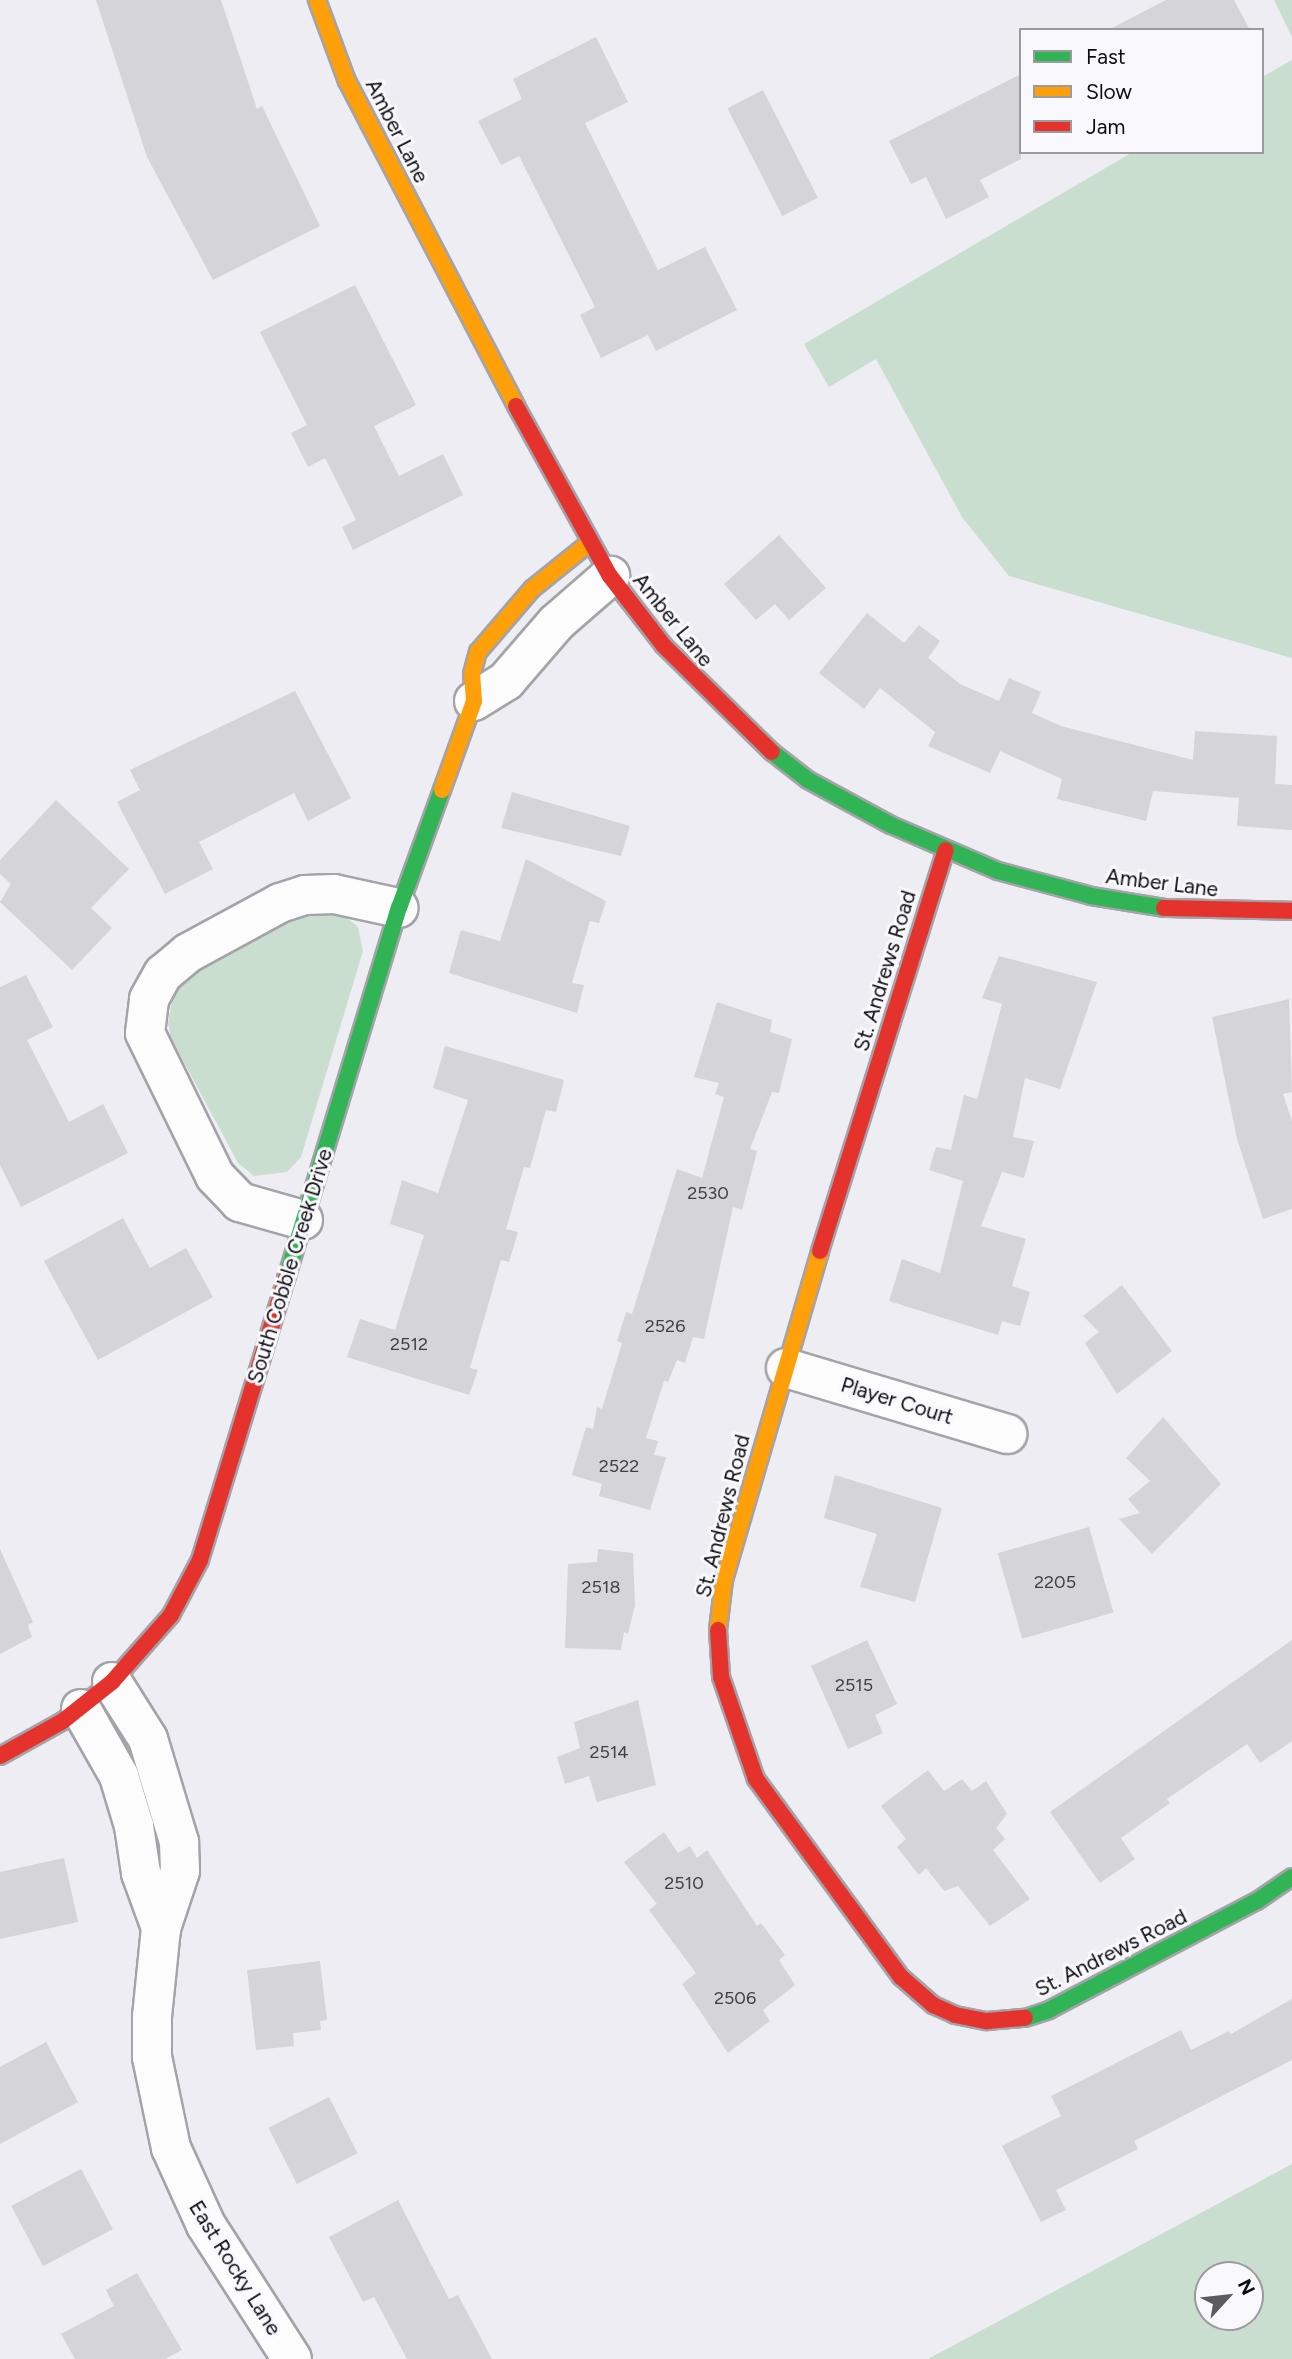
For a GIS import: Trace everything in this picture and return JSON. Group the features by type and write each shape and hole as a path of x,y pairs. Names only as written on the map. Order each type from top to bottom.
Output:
{"street":[{"name":"Amber Lane","path":"317,0 347,81 589,543 610,576 680,664 754,737 808,780 946,850 1044,885 1091,896 1212,912 1292,911"},
{"name":"South Cobble Creek Drive","path":"0,1756 81,1709 112,1682 171,1615 201,1560 400,908 474,701 472,674 478,652 532,589 589,543"},
{"path":"474,701 506,681 556,623 610,576"},
{"name":"St. Andrews Road","path":"946,850 786,1368 724,1580 718,1631 722,1677 734,1727 756,1779 901,1977 933,2005 955,2015 988,2021 1021,2019 1135,1966 1257,1901 1292,1877"},
{"path":"303,1220 240,1202 215,1176 145,1033 149,999 163,974 188,953 280,903 305,895 334,894 400,908"},
{"name":"Player Court","path":"786,1368 1007,1434"},
{"name":"East Rocky Lane","path":"112,1682 152,1748 179,1842 180,1871 161,1928 152,2057 171,2148 206,2225 292,2359"},
{"name":"East Rocky Lane","path":"81,1709 118,1776 134,1826 141,1873 161,1928"}],"green space":[{"path":"1274,0 1292,0 1292,37"},
{"path":"1292,60 1292,658 1009,576 962,517 876,359 829,387 804,344 1130,154 1264,154 1264,76"},
{"path":"327,912 342,914 358,927 363,951 301,1157 287,1172 254,1176 238,1163 171,1038 168,1023 174,992 188,977 292,918"},
{"path":"1292,2164 1292,2359 928,2359"}],"building":[{"path":"96,0 221,0 257,109 262,106 320,226 213,280 147,157"},
{"path":"1166,0 1234,0 1249,28 1112,28"},
{"path":"596,37 628,102 585,123 658,270 705,247 737,310 656,351 648,335 601,358 580,315 595,307 519,156 501,165 478,121 522,99 513,79"},
{"path":"1019,75 1021,159 980,180 989,197 946,219 926,177 911,184 889,141"},
{"path":"763,90 818,198 782,216 727,108"},
{"path":"355,285 416,405 374,426 399,476 443,454 463,495 353,550 342,527 356,520 325,458 308,467 291,433 307,425 260,332"},
{"path":"779,535 826,588 789,620 775,604 756,620 724,584"},
{"path":"867,613 904,643 919,625 940,641 928,658 960,684 999,701 1009,678 1041,692 1032,713 1061,726 1193,760 1195,731 1277,736 1275,784 1292,785 1292,830 1237,826 1239,798 1153,791 1146,821 1057,799 1062,779 1000,751 990,773 928,746 935,732 880,688 864,709 819,673"},
{"path":"295,691 351,798 308,821 294,793 199,842 213,869 165,894 117,802 140,790 130,770"},
{"path":"512,792 630,826 621,856 501,828"},
{"path":"56,800 129,869 91,908 112,928 72,970 0,902 11,884 0,874 0,860"},
{"path":"526,859 606,901 599,923 590,921 572,983 584,985 577,1013 449,973 461,930 500,941"},
{"path":"999,956 1097,982 1060,1089 1025,1078 1013,1137 1034,1141 1024,1178 1002,1172 981,1226 1026,1239 1012,1286 1030,1292 1020,1326 1002,1321 998,1335 889,1301 902,1259 940,1273 963,1181 929,1170 936,1147 951,1150 964,1095 977,1099 1002,1004 982,998"},
{"path":"26,975 53,1027 27,1040 69,1122 103,1104 128,1153 21,1207 0,1165 0,987"},
{"path":"1289,999 1292,1092 1283,1094 1292,1121 1292,1209 1263,1219 1237,1139 1212,1017"},
{"path":"717,1002 772,1020 770,1032 792,1039 779,1093 772,1092 750,1149 757,1151 742,1210 733,1207 704,1339 693,1337 685,1363 677,1360 668,1382 664,1381 646,1438 658,1441 654,1455 666,1457 650,1510 599,1496 602,1484 572,1475 586,1427 593,1429 597,1407 602,1409 622,1343 617,1341 626,1312 632,1314 677,1169 702,1178 724,1097 715,1094 719,1083 694,1077"},
{"path":"445,1046 564,1080 556,1112 546,1110 530,1168 524,1167 506,1229 518,1232 509,1262 501,1260 470,1368 478,1370 469,1395 347,1357 360,1319 395,1330 424,1235 390,1224 402,1180 438,1193 468,1100 433,1088"},
{"path":"123,1218 150,1268 186,1248 213,1297 98,1360 44,1261"},
{"path":"1122,1285 1172,1351 1117,1394 1085,1343 1099,1332 1083,1316"},
{"path":"1163,1417 1221,1484 1152,1554 1119,1519 1140,1513 1128,1499 1150,1481 1126,1458"},
{"path":"835,1475 942,1508 915,1602 860,1587 877,1534 824,1518"},
{"path":"1089,1527 1114,1613 1022,1639 998,1553"},
{"path":"0,1549 33,1622 28,1625 32,1637 0,1654"},
{"path":"598,1549 633,1553 635,1605 628,1634 624,1632 621,1650 565,1648 568,1564 597,1562"},
{"path":"867,1640 897,1704 875,1715 883,1733 848,1749 811,1666"},
{"path":"1292,1640 1292,1741 1260,1763 1247,1744 1167,1799 1170,1803 1121,1838 1135,1859 1100,1883 1050,1812"},
{"path":"638,1700 656,1785 597,1802 589,1776 565,1784 557,1757 580,1748 574,1722"},
{"path":"928,1770 944,1791 962,1779 972,1791 986,1781 1007,1814 996,1828 1005,1839 993,1850 1030,1899 990,1926 958,1886 944,1891 926,1868 919,1875 897,1847 906,1839 881,1806"},
{"path":"664,1832 678,1853 690,1846 697,1858 707,1850 757,1926 761,1923 785,1955 779,1960 795,1985 763,2010 770,2021 728,2053 682,1984 696,1973 649,1910 657,1904 624,1862"},
{"path":"64,1858 78,1922 0,1939 0,1872"},
{"path":"320,1961 327,2020 320,2021 321,2030 293,2033 294,2046 256,2050 247,1970"},
{"path":"1292,1999 1292,2060 1134,2141 1138,2149 1056,2190 1066,2210 1041,2222 1002,2146 1061,2116 1051,2096 1181,2030 1191,2050 1229,2031 1231,2034"},
{"path":"46,2042 78,2102 0,2144 0,2067"},
{"path":"329,2097 358,2153 297,2184 268,2128"},
{"path":"81,2169 113,2229 43,2266 11,2206"},
{"path":"398,2200 449,2299 458,2295 492,2359 407,2359 374,2297 363,2302 329,2237"},
{"path":"137,2273 182,2350 165,2359 75,2359 61,2334 114,2306 106,2290"}],"traffic: fast":[{"path":"772,752 808,780 891,825 998,871 1091,896 1164,908"},
{"path":"286,1279 399,908 442,790"},
{"path":"1025,2018 1049,2010 1257,1901 1292,1877"}],"traffic: slow":[{"path":"317,0 347,81 516,406"},
{"path":"442,790 474,701 472,674 478,652 532,589 589,543"},
{"path":"718,1630 724,1580 820,1251"}],"traffic: jam":[{"path":"516,406 610,576 664,646 772,752"},
{"path":"820,1251 946,850"},
{"path":"1164,908 1292,911"},
{"path":"0,1756 63,1721 112,1682 171,1615 200,1560 286,1279"},
{"path":"718,1630 721,1677 756,1779 901,1977 933,2005 955,2015 987,2021 1025,2018"}]}
